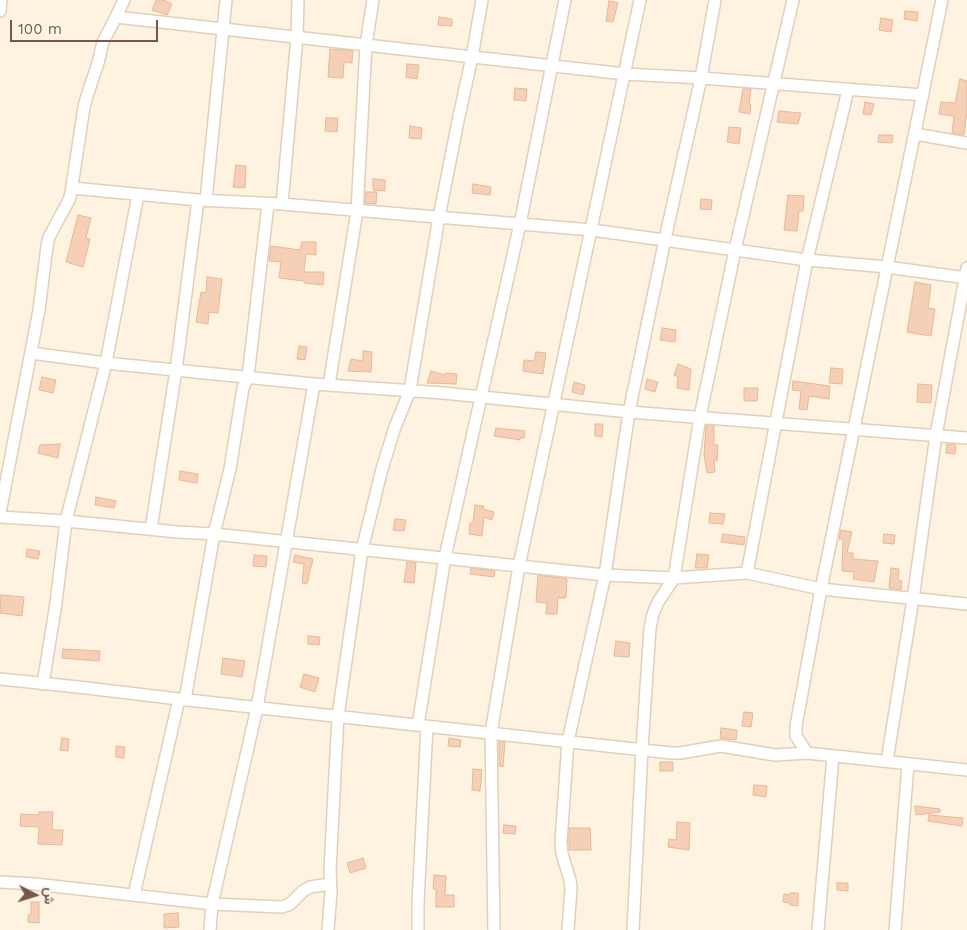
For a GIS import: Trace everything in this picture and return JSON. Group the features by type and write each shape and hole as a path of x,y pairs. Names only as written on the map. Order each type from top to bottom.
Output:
{"street":[{"path":"0,11 1,0"},
{"path":"124,0 103,42 86,102 69,200 46,246 31,352 0,515 286,541 605,575 674,578 747,573 821,589 967,604"},
{"path":"151,529 202,200 226,0"},
{"path":"282,204 298,37 298,0"},
{"path":"329,385 357,211 366,45 373,0"},
{"path":"326,928 331,892 330,870 338,716 362,550 382,468 395,427 410,390 439,217 482,0"},
{"path":"418,930 422,726 445,557 520,224 565,0"},
{"path":"494,930 491,733 519,566 640,0"},
{"path":"568,930 571,888 562,854 561,842 568,742 605,575 629,412 665,239 702,78 716,0"},
{"path":"633,930 650,628 658,602 674,578 700,417 735,250 793,0"},
{"path":"807,753 796,736 796,726 821,589 942,0"},
{"path":"116,17 625,74 702,78 923,96"},
{"path":"747,573 807,260 848,90"},
{"path":"915,134 967,143"},
{"path":"72,188 138,195 282,204 592,230 807,260 966,274 936,435 913,599 887,761"},
{"path":"43,684 56,603 66,521 106,363 138,195"},
{"path":"134,896 182,699 214,534 230,469 243,388 248,377 268,204"},
{"path":"31,352 106,363 314,384 410,390 629,412 967,438"},
{"path":"210,930 212,904 257,708 314,384"},
{"path":"0,680 671,753 722,746 775,755 807,753 967,770"},
{"path":"818,930 833,756"},
{"path":"896,930 908,764"},
{"path":"0,882 35,884 212,904 287,906 294,902 303,891 318,885 330,884"}],"building":[{"path":"156,0 164,0 172,4 167,15 152,10"},
{"path":"609,1 618,3 613,22 606,21"},
{"path":"905,11 918,12 917,21 904,19"},
{"path":"439,17 452,19 452,26 438,25"},
{"path":"881,18 893,20 891,32 879,30"},
{"path":"330,49 353,51 352,63 344,62 343,78 328,77"},
{"path":"407,64 419,65 417,79 406,77"},
{"path":"960,79 967,81 967,111 964,135 952,133 954,116 939,114 941,102 955,103"},
{"path":"515,88 527,89 526,101 514,100"},
{"path":"743,89 751,89 750,114 739,112"},
{"path":"865,102 874,104 871,115 863,114"},
{"path":"779,111 801,113 798,124 777,122"},
{"path":"326,118 338,118 337,132 325,131"},
{"path":"410,126 422,128 421,139 409,138"},
{"path":"729,127 741,128 739,144 727,142"},
{"path":"879,135 893,135 892,143 878,142"},
{"path":"236,165 246,166 245,188 233,187"},
{"path":"373,179 385,180 385,191 373,190"},
{"path":"473,184 491,187 490,195 472,193"},
{"path":"366,192 377,192 376,204 365,203"},
{"path":"788,195 804,196 803,211 799,211 797,231 784,230"},
{"path":"701,199 712,200 711,210 700,209"},
{"path":"78,215 91,218 86,238 90,239 83,267 66,262"},
{"path":"302,242 316,242 316,255 306,254 304,272 324,272 323,285 279,278 281,262 269,261 271,246 300,250"},
{"path":"207,277 222,279 218,313 209,312 208,324 196,322 201,292 206,293"},
{"path":"915,282 931,285 928,308 935,309 931,336 907,332"},
{"path":"662,328 676,330 675,342 660,340"},
{"path":"299,346 307,347 305,360 297,359"},
{"path":"363,351 372,352 371,372 348,371 351,359 363,361"},
{"path":"536,352 546,353 543,374 523,371 524,360 534,361"},
{"path":"678,364 691,369 689,390 677,388 678,377 674,375"},
{"path":"831,368 843,369 842,384 829,383"},
{"path":"431,371 445,375 445,373 457,374 456,384 427,383"},
{"path":"42,377 56,380 53,393 39,390"},
{"path":"647,379 658,382 655,392 645,389"},
{"path":"793,381 830,386 829,399 809,396 807,410 799,409 801,391 792,390"},
{"path":"574,382 585,385 583,395 572,392"},
{"path":"918,384 932,385 931,403 917,402"},
{"path":"744,388 758,388 757,401 744,401"},
{"path":"595,424 603,424 602,437 595,436"},
{"path":"706,426 714,426 714,445 718,445 717,461 714,460 715,472 707,473 704,455"},
{"path":"496,428 525,431 524,438 520,438 520,440 494,436"},
{"path":"60,444 58,458 38,453 40,445"},
{"path":"947,444 956,445 955,454 946,453"},
{"path":"180,471 198,474 197,483 179,480"},
{"path":"96,497 116,501 114,508 95,505"},
{"path":"475,505 484,506 483,509 494,512 492,520 484,517 482,536 469,534 470,523 473,523"},
{"path":"710,513 725,514 723,524 709,523"},
{"path":"395,519 406,520 404,531 393,530"},
{"path":"841,530 852,532 847,553 853,553 853,559 878,561 874,582 853,579 854,572 842,571 843,539 839,539"},
{"path":"723,534 745,537 744,545 721,542"},
{"path":"884,534 895,535 894,544 883,543"},
{"path":"27,549 40,551 38,559 26,557"},
{"path":"697,554 709,555 707,568 695,568"},
{"path":"254,555 267,556 266,567 253,566"},
{"path":"295,555 313,559 307,584 302,583 304,564 293,562"},
{"path":"407,562 416,563 414,583 404,582"},
{"path":"471,568 495,571 494,577 470,574"},
{"path":"891,568 899,569 898,580 902,581 901,590 889,588"},
{"path":"538,575 567,579 566,598 558,598 557,614 546,614 547,603 536,602"},
{"path":"1,595 24,597 22,616 0,613"},
{"path":"308,636 320,637 319,645 308,644"},
{"path":"616,641 630,643 629,657 614,656"},
{"path":"63,649 100,651 99,661 62,658"},
{"path":"223,658 245,661 242,677 221,674"},
{"path":"304,674 319,678 315,692 300,687"},
{"path":"744,712 753,713 751,727 742,726"},
{"path":"721,728 737,730 736,740 720,738"},
{"path":"62,738 69,739 68,751 60,750"},
{"path":"449,738 461,740 460,747 448,746"},
{"path":"499,742 505,742 503,767 499,766"},
{"path":"116,746 125,747 124,758 116,757"},
{"path":"660,762 673,762 673,771 660,771"},
{"path":"473,769 482,770 480,791 472,790"},
{"path":"754,785 767,786 766,797 753,795"},
{"path":"915,806 940,809 940,812 916,815"},
{"path":"39,812 53,812 52,830 63,830 62,845 38,844 39,827 20,826 21,814 39,815"},
{"path":"929,815 963,818 962,826 928,821"},
{"path":"677,822 690,823 689,850 668,847 669,839 676,840"},
{"path":"504,825 516,826 515,834 503,833"},
{"path":"569,828 590,828 591,850 569,850"},
{"path":"363,858 366,868 350,873 347,863"},
{"path":"434,875 446,876 445,895 454,895 454,907 436,907 436,889 433,889"},
{"path":"837,883 848,883 848,891 837,890"},
{"path":"790,893 798,893 798,906 783,902 784,894 790,895"},
{"path":"31,902 39,902 39,923 28,922 28,915 31,915"},
{"path":"178,913 179,927 164,928 164,914"}]}
